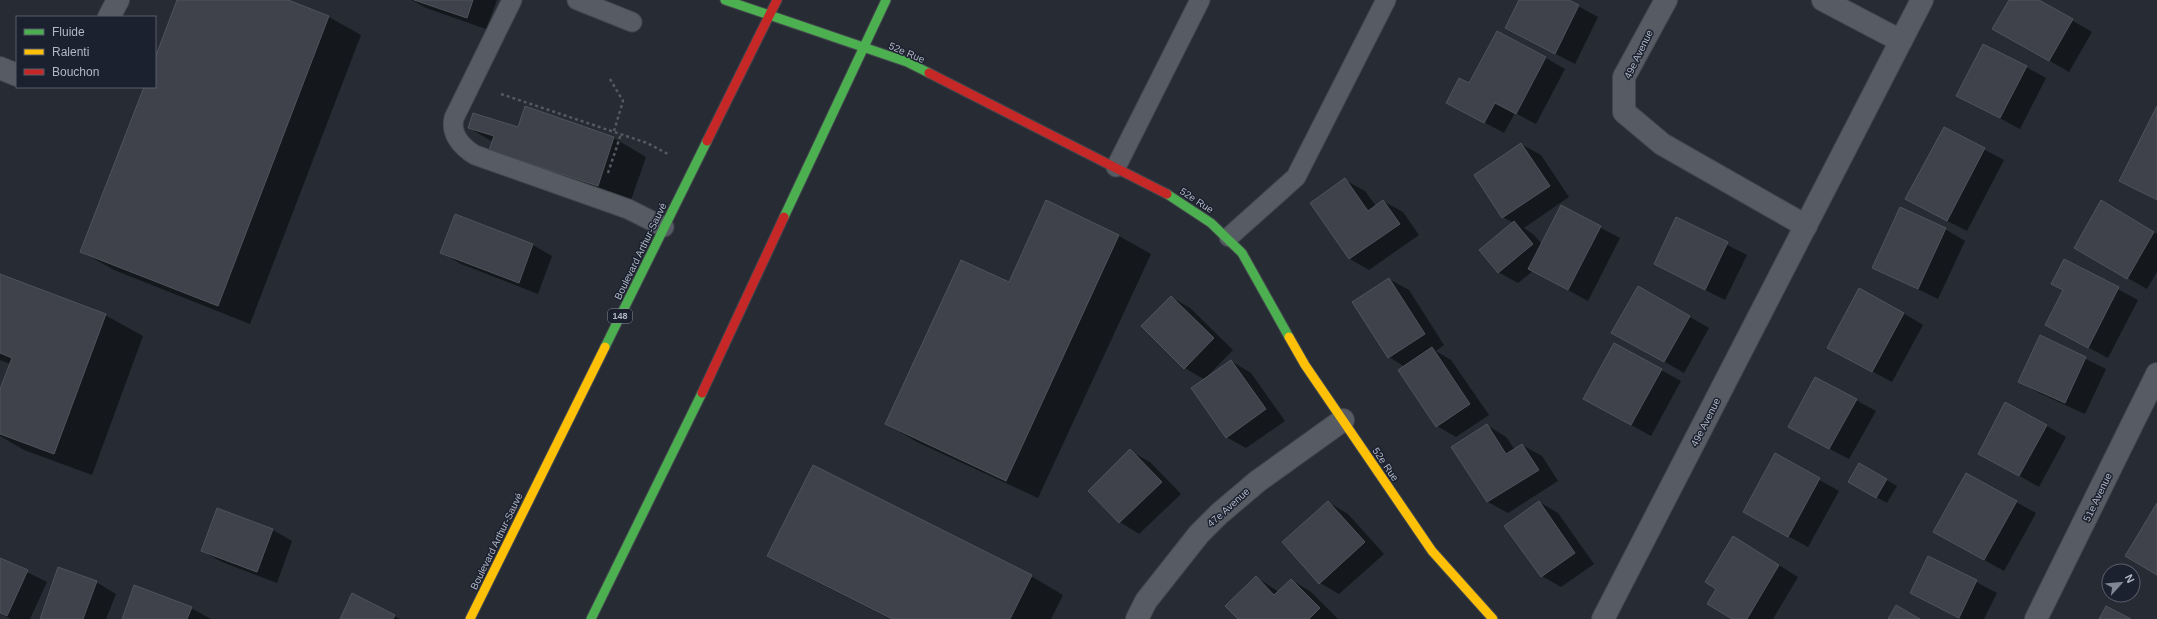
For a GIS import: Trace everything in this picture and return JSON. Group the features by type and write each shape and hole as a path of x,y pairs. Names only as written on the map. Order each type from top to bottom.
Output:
{"main road":[{"name":"52e Rue","path":"725,0 770,14 907,62 1116,167 1182,202 1216,225 1229,237 1254,273 1305,365 1432,551 1493,619"},
{"name":"Boulevard Arthur-Sauvé","path":"470,619 777,0"},
{"path":"591,619 681,437 886,0"}],"street":[{"path":"110,16 118,0"},
{"name":"49e Avenue","path":"1666,0 1624,77 1624,112 1662,144 1806,226"},
{"path":"1823,0 1901,41"},
{"name":"49e Avenue","path":"1603,619 1922,0"},
{"path":"0,68 16,75"},
{"name":"51e Avenue","path":"2036,619 2157,374"},
{"name":"47e Avenue","path":"1137,619 1150,595 1199,534 1219,514 1258,481 1342,420"}],"lane":[{"path":"512,0 454,118 454,130 461,144 475,155 628,209 664,227"},
{"path":"576,0 632,22"},
{"path":"1116,167 1200,0"},
{"path":"1229,237 1296,177 1386,0"}],"path":[{"path":"610,79 623,101 614,132"},
{"path":"501,94 647,143 674,157"},
{"path":"606,180 621,134"}],"building":[{"path":"177,0 288,0 329,16 218,306 80,252 144,88 156,88 156,55"},
{"path":"414,0 473,0 467,18"},
{"path":"1519,0 1569,0 1579,5 1555,54 1505,28"},
{"path":"2009,0 2039,0 2073,19 2049,61 1992,29"},
{"path":"1497,31 1546,57 1516,114 1495,103 1484,123 1446,103 1459,78 1469,83"},
{"path":"1983,44 2027,66 2000,118 1956,96"},
{"path":"525,106 614,137 598,186 489,150 494,136 468,128 473,113 518,127"},
{"path":"2157,106 2157,200 2119,181"},
{"path":"1944,127 1985,148 1947,221 1905,199"},
{"path":"1521,143 1550,186 1502,218 1474,175"},
{"path":"1345,178 1368,211 1383,200 1400,224 1349,259 1310,203"},
{"path":"1046,200 1119,235 1006,481 885,424 961,260 1009,282"},
{"path":"2101,200 2154,232 2127,279 2074,248"},
{"path":"1561,205 1601,226 1568,290 1528,269"},
{"path":"1900,207 1946,228 1918,289 1872,268"},
{"path":"455,214 533,244 519,283 440,253"},
{"path":"1676,217 1728,242 1705,290 1654,264"},
{"path":"1514,221 1533,244 1498,273 1479,250"},
{"path":"2064,259 2119,287 2088,348 2045,325 2063,290 2051,284"},
{"path":"0,274 106,314 54,454 0,434 0,389 12,358 0,353"},
{"path":"1389,278 1425,334 1388,358 1352,302"},
{"path":"1638,286 1690,316 1664,362 1611,333"},
{"path":"1859,288 1904,313 1872,372 1827,348"},
{"path":"1171,296 1214,338 1184,369 1141,326"},
{"path":"2040,335 2086,357 2065,403 2018,382"},
{"path":"1614,343 1662,369 1631,425 1583,399"},
{"path":"1432,347 1470,404 1436,427 1398,370"},
{"path":"1231,360 1266,409 1226,438 1191,388"},
{"path":"1815,377 1857,399 1829,449 1788,427"},
{"path":"2005,402 2047,425 2019,476 1978,454"},
{"path":"1487,424 1506,454 1522,444 1539,470 1487,502 1451,447"},
{"path":"1130,449 1162,482 1119,523 1088,491"},
{"path":"1775,453 1820,478 1788,537 1743,512"},
{"path":"1859,463 1887,479 1876,498 1848,482"},
{"path":"813,465 1032,575 1010,619 892,619 767,556"},
{"path":"1966,473 2017,501 1984,560 1933,532"},
{"path":"1328,501 1365,542 1319,584 1282,542"},
{"path":"1539,501 1575,553 1541,577 1504,526"},
{"path":"2157,503 2157,575 2141,566 2141,563 2137,563 2125,556"},
{"path":"217,508 273,529 257,572 201,551"},
{"path":"1733,536 1779,565 1747,619 1732,619 1707,604 1716,589 1705,582"},
{"path":"1928,556 1977,580 1959,618 1910,593"},
{"path":"0,558 28,570 7,616 0,613"},
{"path":"58,567 97,581 83,619 40,619"},
{"path":"1256,576 1274,595 1291,579 1320,608 1309,619 1238,619 1225,606"},
{"path":"134,585 192,607 187,619 122,619"},
{"path":"352,593 395,615 393,619 340,619"},
{"path":"1896,605 1920,619 1888,619"},
{"path":"2106,606 2131,619 2099,619"}],"traffic: fast":[{"path":"725,0 907,62 929,73"},
{"path":"784,217 886,0"},
{"path":"605,347 707,141"},
{"path":"1167,194 1211,223 1242,253 1289,337"},
{"path":"591,619 702,393"}],"traffic: slow":[{"path":"1289,337 1305,365 1432,551 1493,619"},
{"path":"470,619 605,347"}],"traffic: jam":[{"path":"707,141 777,0"},
{"path":"929,73 1167,194"},
{"path":"702,393 784,217"}]}
